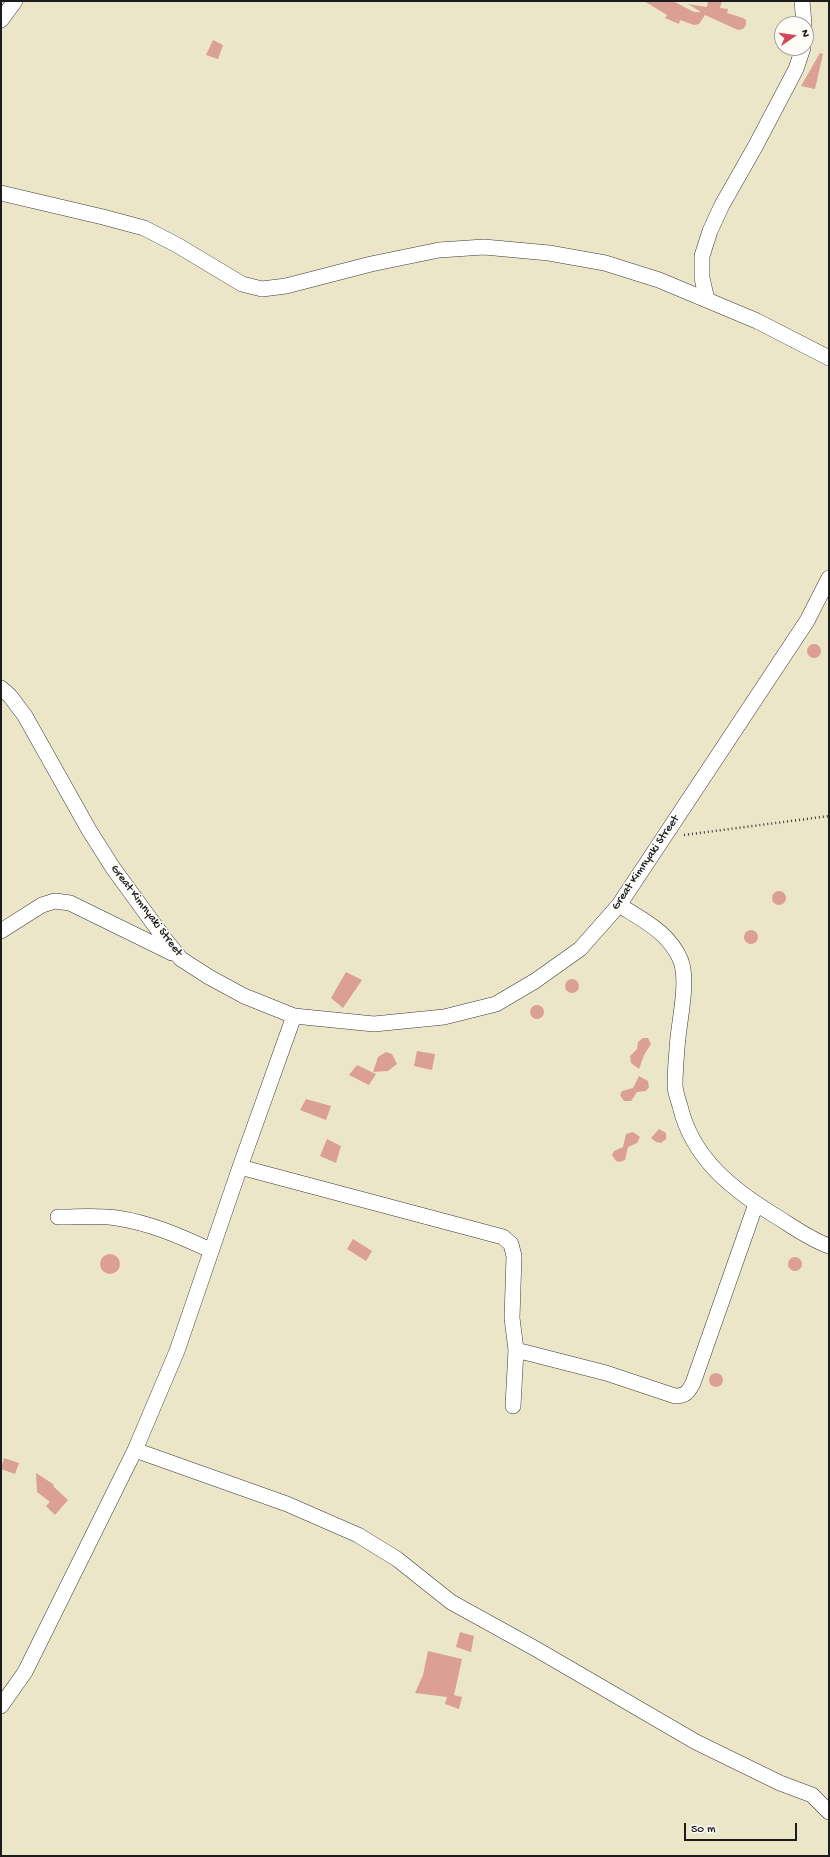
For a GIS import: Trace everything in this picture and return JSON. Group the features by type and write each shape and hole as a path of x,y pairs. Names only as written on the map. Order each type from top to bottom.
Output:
{"street":[{"path":"1,20 14,1"},
{"path":"802,1 803,16"},
{"path":"706,300 702,278 702,256 710,231 722,205 755,147 796,69 800,56"},
{"path":"1,193 103,216 144,228 177,245 242,284 262,289 279,287 371,264 439,250 484,247 549,252 605,263 659,280 757,321 829,358"},
{"name":"Great Kimnyaki Street","path":"1,688 10,696 25,716 89,830 113,868 181,959 209,977 244,996 294,1016 374,1024 444,1017 496,1004 534,981 580,949 619,905 807,621 829,578"},
{"path":"1,931 42,905 55,901 70,903 181,959"},
{"path":"619,905 657,929 670,942 681,962 684,992 678,1029 675,1086 683,1121 695,1146 716,1171 756,1204 816,1242 829,1246"},
{"path":"1,1706 25,1672 135,1450 177,1351 210,1250 294,1016"},
{"path":"240,1167 503,1237 511,1244 514,1256 512,1318 516,1350 513,1406"},
{"path":"516,1350 606,1373 675,1396 683,1396 688,1392 693,1383 756,1204"},
{"path":"58,1217 116,1218 156,1227 210,1250"},
{"path":"135,1450 287,1504 358,1535 397,1559 451,1602 543,1653 696,1742 780,1783 812,1795 829,1812"}],"path":[{"path":"663,838 829,816"}],"building":[{"path":"644,1 673,1 694,12 701,12 688,4 707,7 708,1 722,1 720,8 728,9 727,13 743,18 746,20 746,25 743,29 738,30 705,15 699,24 694,25 680,20 679,24 665,18 667,15"},
{"path":"213,40 223,45 218,59 206,55"},
{"path":"820,53 823,54 815,89 801,86"},
{"path":"814,644 819,646 821,651 819,656 814,658 809,656 807,651 809,646"},
{"path":"779,891 784,893 786,898 784,903 779,905 774,903 772,898 774,893"},
{"path":"751,930 756,932 758,937 756,942 751,944 746,942 744,937 746,932"},
{"path":"346,972 362,980 343,1008 331,998"},
{"path":"572,979 577,981 579,986 577,991 572,993 567,991 565,986 567,981"},
{"path":"537,1005 542,1007 544,1012 542,1017 537,1019 532,1017 530,1012 532,1007"},
{"path":"643,1038 648,1038 651,1044 644,1055 639,1069 631,1063 630,1056 637,1049 638,1042"},
{"path":"417,1051 435,1054 432,1070 414,1066"},
{"path":"386,1052 392,1054 397,1064 388,1071 373,1072 378,1057"},
{"path":"357,1065 376,1074 369,1085 349,1075"},
{"path":"639,1076 648,1081 649,1087 646,1091 637,1092 631,1101 624,1101 620,1095 622,1091 633,1088"},
{"path":"306,1099 331,1106 326,1120 300,1110"},
{"path":"659,1129 666,1133 666,1139 661,1143 656,1142 651,1138"},
{"path":"633,1132 640,1137 637,1143 628,1147 625,1160 620,1162 616,1161 612,1155 614,1151 623,1147 626,1134"},
{"path":"327,1139 341,1146 336,1163 320,1156"},
{"path":"353,1239 372,1251 366,1261 347,1249"},
{"path":"110,1254 117,1257 120,1264 117,1271 110,1274 103,1271 100,1264 103,1257"},
{"path":"795,1257 800,1259 802,1264 800,1269 795,1271 790,1269 788,1264 790,1259"},
{"path":"716,1373 721,1375 723,1380 721,1385 716,1387 711,1385 709,1380 711,1375"},
{"path":"4,1458 19,1463 15,1474 1,1469"},
{"path":"36,1473 53,1484 54,1487 68,1500 55,1515 46,1506 50,1502 37,1492"},
{"path":"460,1632 474,1636 471,1652 456,1647"},
{"path":"428,1651 462,1659 454,1695 462,1697 459,1709 445,1704 447,1697 415,1693 423,1675"}]}
